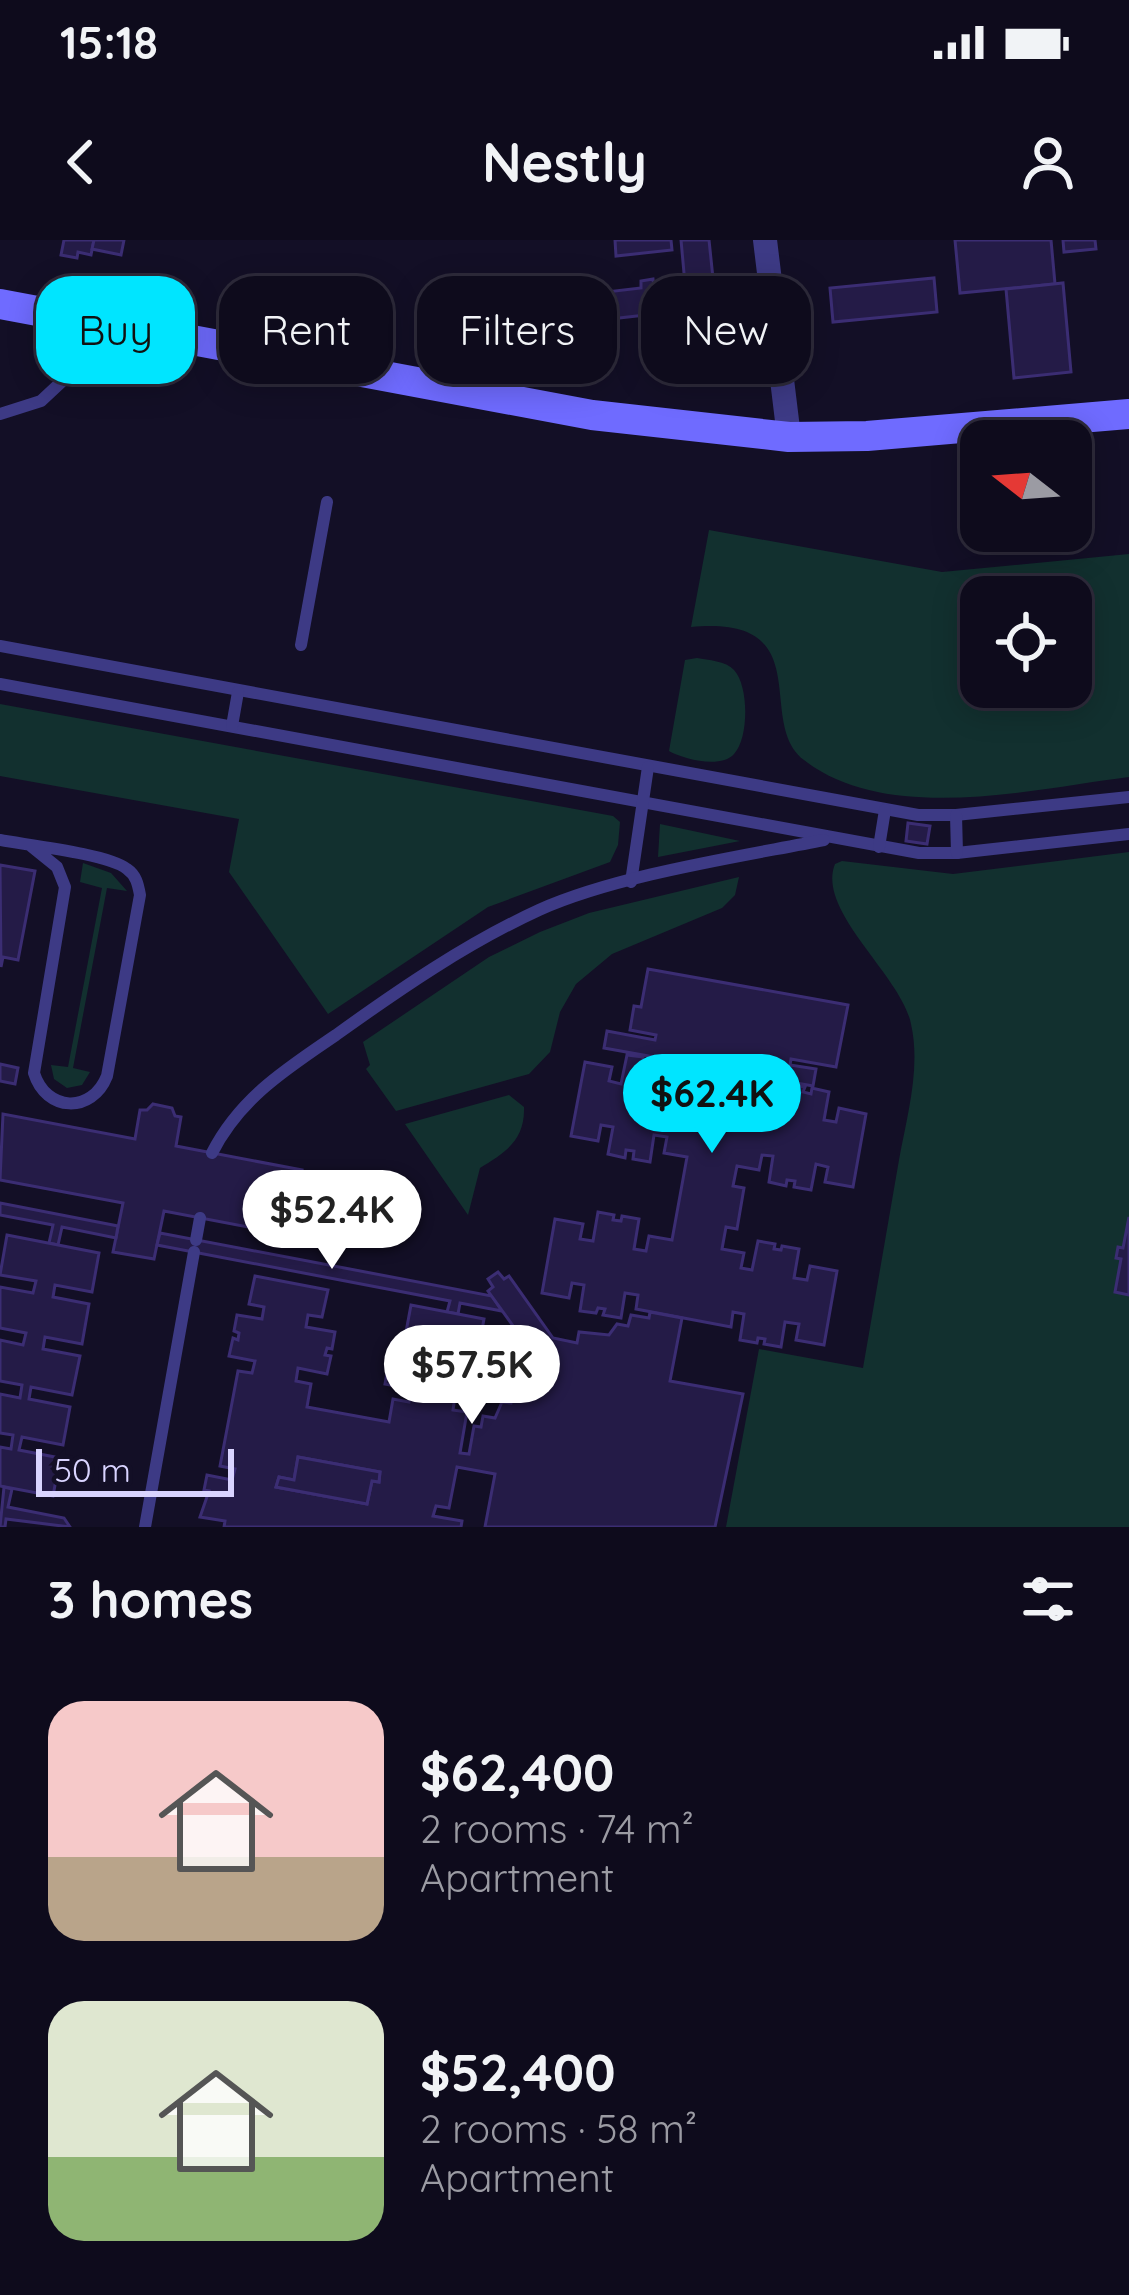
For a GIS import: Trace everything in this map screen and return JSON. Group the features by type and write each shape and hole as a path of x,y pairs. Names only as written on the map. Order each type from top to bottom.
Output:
{"main road":[{"path":"0,304 36,310"},
{"path":"195,340 592,415 789,437 868,436 1129,414"}],"street":[{"path":"765,240 789,437"}],"lane":[{"path":"0,414 41,400 59,384"},
{"path":"301,645 327,502"},
{"path":"0,646 885,810 956,815 1129,797"},
{"path":"0,683 919,853 1129,834"},
{"path":"232,726 238,692"},
{"path":"632,881 648,767"},
{"path":"878,847 885,810"},
{"path":"956,815 957,853"},
{"path":"212,1153 236,1114 267,1083 457,954 542,909 632,881 831,839"},
{"path":"0,840 31,846 122,865 135,877 140,895 107,1076 96,1095 76,1105 62,1104 44,1094 34,1073 65,887 58,867 31,846"},
{"path":"145,1527 200,1218"}],"green space":[{"path":"709,530 942,572 1129,554 1129,777 962,797 876,792 838,780 804,760 790,743 771,654 756,637 731,628 691,627"},
{"path":"697,658 731,667 739,678 745,712 742,736 728,759 711,762 669,751 685,660"},
{"path":"0,704 613,816 620,822 618,845 610,862 488,907 328,1014 229,872 239,819 0,776"},
{"path":"660,824 740,841 658,857"},
{"path":"1129,852 1129,1527 726,1527 759,1349 863,1368 909,1109 914,1075 911,1024 893,985 838,902 832,882 835,864 953,874"},
{"path":"83,863 111,873 127,891 107,888 73,1068 90,1072 82,1085 67,1088 54,1079 51,1065 68,1067 102,888 80,882"},
{"path":"739,877 735,895 722,908 612,954 576,984 560,1012 550,1052 529,1074 396,1111 366,1069 370,1065 363,1042 489,957 589,913"},
{"path":"509,1095 524,1107 521,1128 506,1150 480,1168 468,1215 405,1124"}],"building":[{"path":"64,240 94,240 91,255 61,255"},
{"path":"94,240 124,240 121,255 92,249"},
{"path":"615,240 671,240 672,250 616,256"},
{"path":"681,240 709,240 713,276 684,276"},
{"path":"955,240 1051,240 1055,284 960,293"},
{"path":"1063,240 1095,240 1096,249 1064,252"},
{"path":"934,278 937,312 833,322 830,288"},
{"path":"1063,283 1071,372 1014,378 1006,289"},
{"path":"641,288 641,316 617,318 617,291"},
{"path":"908,823 930,826 927,844 906,841"},
{"path":"0,865 35,871 18,960 3,957 1,967"},
{"path":"648,969 848,1005 836,1067 791,1059 790,1065 816,1069 813,1086 736,1072 732,1089 773,1097 771,1110 781,1113 787,1084 805,1087 803,1092 811,1094 812,1088 829,1092 824,1120 836,1122 839,1108 866,1114 853,1187 825,1182 828,1167 816,1164 811,1190 794,1187 795,1181 787,1180 786,1186 769,1182 773,1156 762,1155 759,1170 737,1166 733,1186 744,1188 737,1229 726,1227 722,1249 744,1253 741,1268 752,1270 758,1241 775,1244 774,1249 799,1249 794,1278 807,1280 810,1266 837,1271 824,1345 796,1340 799,1324 785,1322 781,1347 764,1344 765,1339 758,1338 757,1343 740,1340 744,1314 733,1312 731,1327 636,1309 638,1295 625,1293 621,1318 603,1315 605,1309 580,1311 584,1285 572,1283 569,1298 542,1293 555,1219 583,1224 580,1239 593,1241 598,1212 614,1215 613,1220 621,1221 622,1216 639,1219 634,1249 646,1251 649,1236 672,1240 687,1157 664,1153 667,1137 654,1135 650,1162 633,1159 634,1151 626,1150 625,1158 608,1154 613,1127 601,1125 598,1141 571,1136 585,1062 612,1067 609,1081 621,1084 627,1055 643,1057 650,1064 651,1059 668,1062 663,1091 675,1093 678,1079 718,1087 721,1069 604,1048 607,1031 655,1040 656,1035 630,1030 634,1006 641,1007"},
{"path":"0,1064 18,1068 15,1084 0,1081"},
{"path":"153,1104 172,1108 181,1117 176,1146 302,1170 299,1183 310,1185 303,1222 293,1220 290,1235 164,1211 154,1259 113,1252 123,1203 0,1180 3,1114 135,1139 140,1110"},
{"path":"0,1203 118,1226 116,1238 62,1227 58,1245 49,1243 53,1225 0,1215"},
{"path":"1129,1217 1129,1295 1115,1292 1121,1259 1116,1258 1118,1247 1123,1248"},
{"path":"160,1233 492,1296 502,1311 460,1303 458,1314 447,1312 450,1301 157,1245"},
{"path":"7,1235 99,1253 92,1292 55,1285 53,1297 89,1304 82,1344 45,1337 43,1349 80,1356 72,1395 31,1387 29,1399 70,1407 63,1445 22,1437 19,1450 60,1458 53,1496 0,1486 0,1447 11,1449 13,1435 0,1433 0,1394 20,1398 22,1385 0,1381 0,1340 23,1345 26,1333 0,1328 0,1287 33,1293 36,1281 0,1275"},
{"path":"498,1272 504,1279 509,1276 553,1338 577,1343 579,1332 609,1335 617,1324 628,1326 631,1315 649,1318 650,1312 682,1318 670,1381 743,1394 715,1527 485,1527 495,1474 457,1467 449,1508 436,1506 433,1516 462,1521 461,1527 224,1527 225,1521 200,1517 209,1491 204,1490 207,1475 232,1480 235,1469 220,1466 238,1371 252,1373 255,1361 229,1356 233,1338 238,1340 239,1333 234,1331 237,1315 262,1319 264,1307 249,1304 255,1276 328,1290 322,1317 308,1315 306,1327 335,1332 332,1349 327,1348 325,1355 331,1356 327,1374 298,1368 296,1381 311,1384 307,1407 389,1422 393,1399 409,1402 412,1389 385,1384 388,1367 395,1368 396,1361 389,1360 392,1343 419,1348 421,1336 406,1332 411,1305 484,1319 479,1346 465,1343 463,1355 492,1361 489,1378 484,1377 482,1384 487,1385 484,1402 455,1397 453,1410 467,1412 460,1453 469,1454 474,1426 481,1427 483,1416 495,1418 502,1402 511,1403 516,1376 526,1378 531,1351 488,1291 493,1287 488,1279","holes":["298,1457 380,1472 379,1482 372,1481 367,1504 276,1487 279,1477 294,1480"]},
{"path":"298,1457 380,1472 379,1482 372,1481 367,1504 276,1487 279,1477 294,1480"},
{"path":"4,1487 12,1489 8,1507 64,1518 70,1527 6,1519 5,1527 0,1527"}]}
